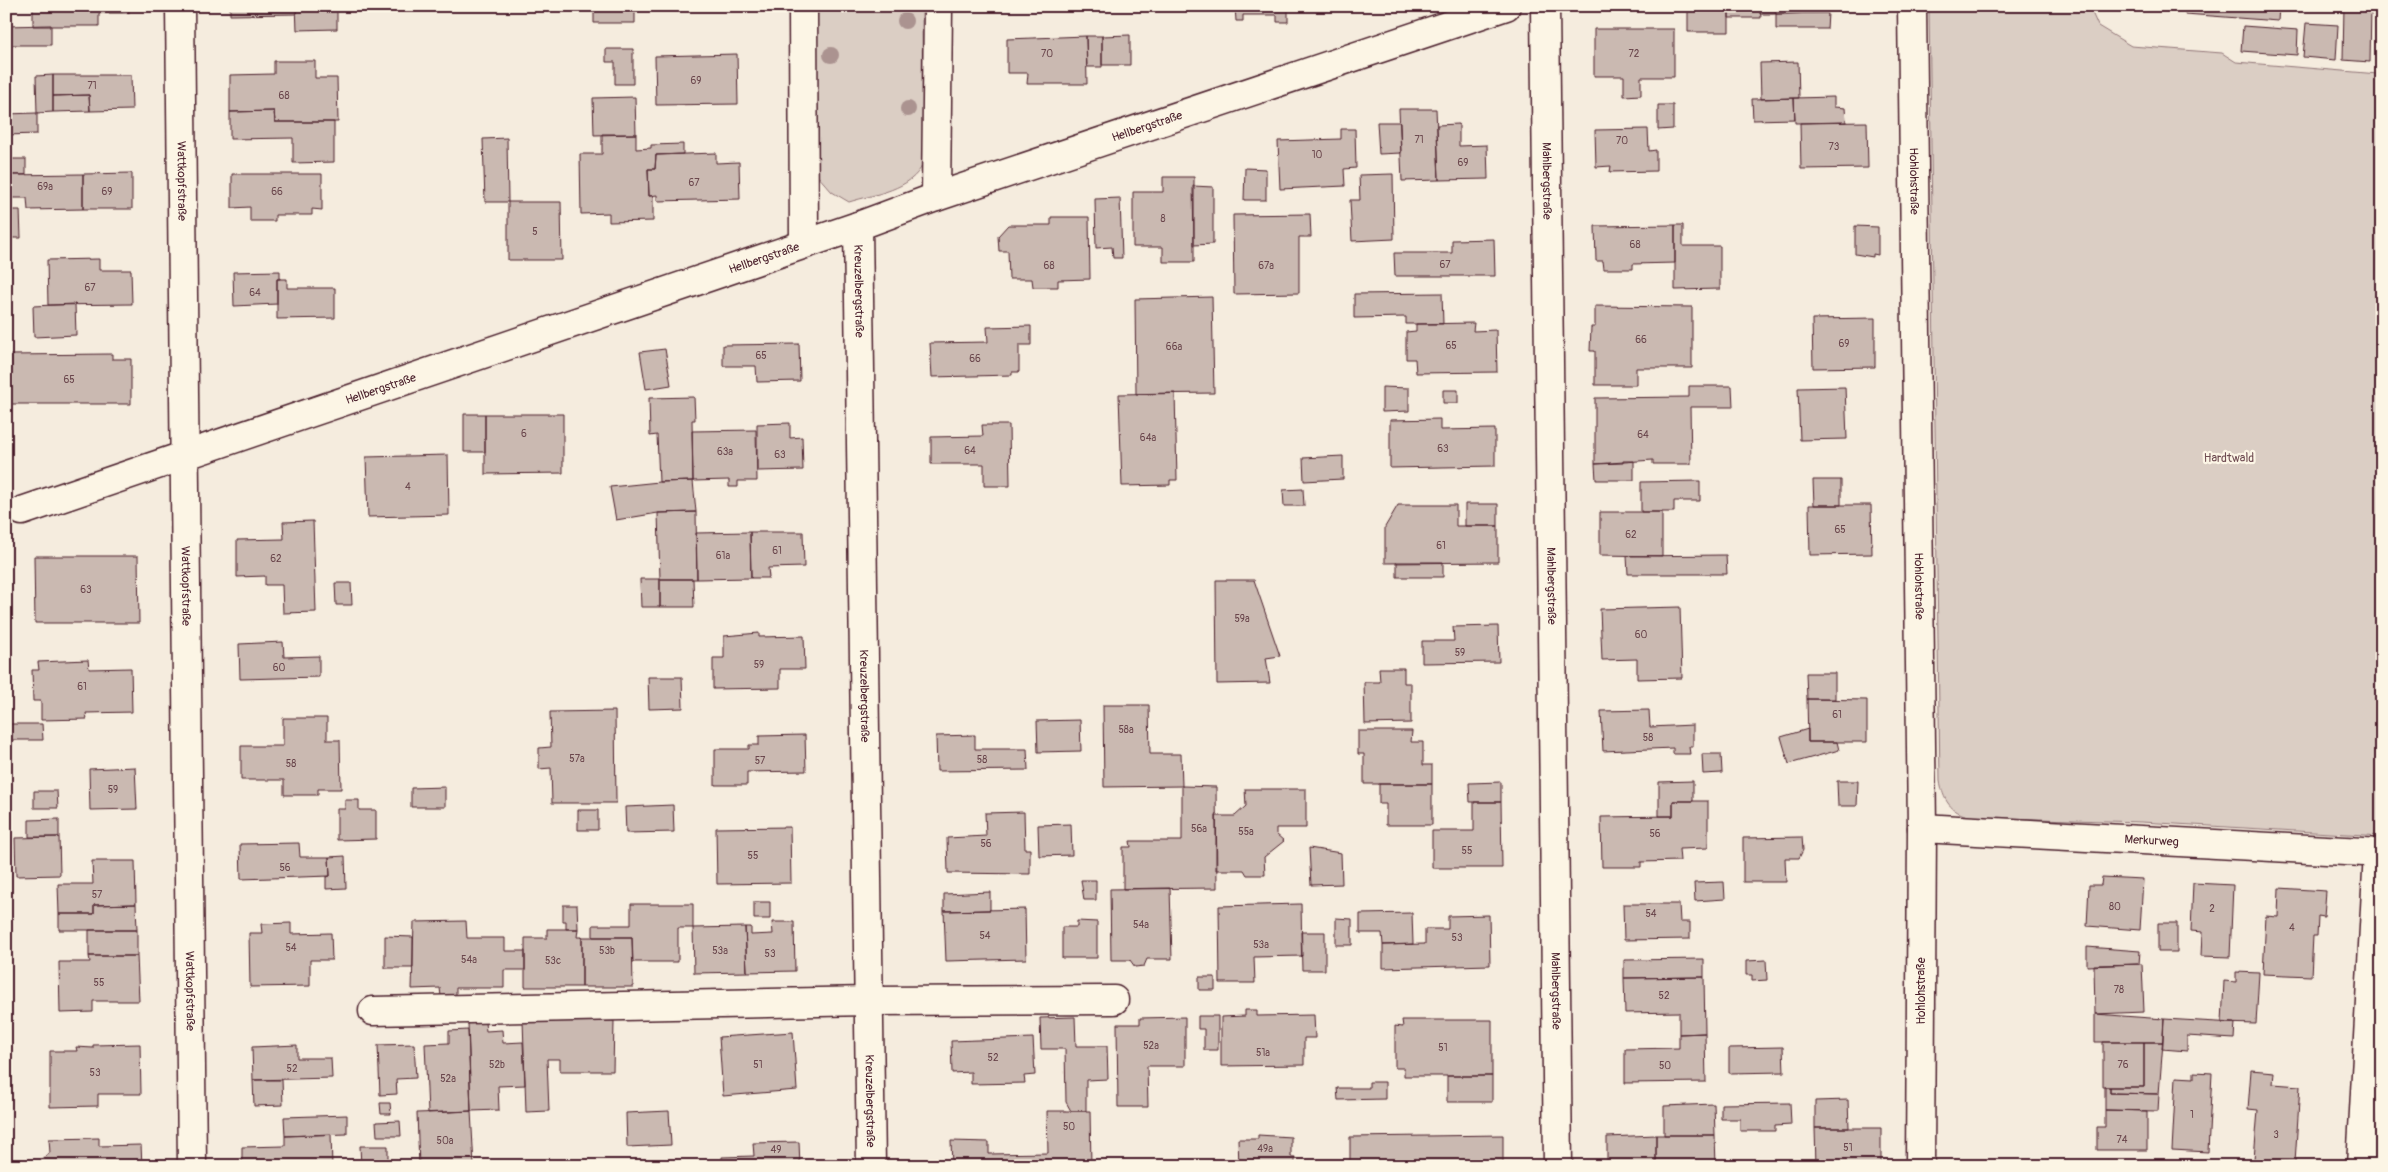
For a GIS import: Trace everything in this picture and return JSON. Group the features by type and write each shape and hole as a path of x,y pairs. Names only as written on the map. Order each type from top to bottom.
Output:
{"street":[{"name":"Wattkopfstraße","path":"180,6 192,1166"},
{"path":"803,6 804,243"},
{"path":"936,197 938,6"},
{"name":"Hellbergstraße","path":"22,511 858,226 936,197 1506,6"},
{"name":"Mahlbergstraße","path":"1544,6 1558,1166"},
{"name":"Hohlohstraße","path":"1912,6 1922,828 1920,1166"},
{"name":"Kreuzelbergstraße","path":"858,226 871,1166"},
{"name":"Merkurweg","path":"1922,828 2380,853"},
{"path":"2361,1166 2380,853"},
{"path":"373,1011 869,1001 1114,1000"}],"green space":[{"path":"814,6 922,6 923,164 910,180 891,190 849,202 832,192 817,175"},
{"name":"Hardtwald","path":"1929,6 2089,6 2098,26 2131,46 2222,53 2236,62 2378,74 2382,6 2382,836 2141,822 1971,817 1953,808 1943,794 1940,780"}],"building":[{"path":"33,6 129,6 129,13 99,13 99,26 33,26"},
{"path":"230,6 296,6 296,14 230,15"},
{"path":"296,6 337,6 337,29 297,30"},
{"path":"594,6 635,6 635,23 594,23"},
{"path":"1235,6 1288,6 1288,22 1277,22 1277,15 1243,15 1243,21 1236,21"},
{"path":"1688,6 1729,6 1729,32 1688,32"},
{"path":"1729,6 1760,6 1761,18 1729,18"},
{"path":"1760,6 1775,6 1776,14 1760,14"},
{"path":"1775,6 1828,6 1828,13 1776,14"},
{"path":"2186,6 2279,6 2278,21 2185,14"},
{"path":"2344,6 2371,6 2370,62 2343,60"},
{"path":"1828,13 1827,29 1776,29 1776,14"},
{"path":"2306,23 2338,25 2336,60 2303,57"},
{"path":"51,25 51,45 6,45 6,26"},
{"path":"2243,26 2298,30 2297,55 2241,51"},
{"path":"1594,29 1674,29 1674,77 1641,77 1641,95 1624,96 1624,76 1594,76"},
{"path":"1130,35 1130,65 1102,65 1102,36"},
{"path":"1086,36 1087,84 1027,84 1028,73 1007,73 1007,39"},
{"path":"1086,36 1102,36 1102,67 1087,67"},
{"path":"606,49 633,49 633,84 615,84 615,62 606,62"},
{"path":"737,54 738,104 656,105 655,56"},
{"path":"274,61 315,61 315,78 337,78 338,122 275,122 274,111 230,112 230,75 274,74"},
{"path":"1798,62 1799,98 1761,99 1760,63"},
{"path":"53,75 53,112 37,113 36,76"},
{"path":"53,75 131,75 132,110 90,111 89,95 53,96"},
{"path":"89,95 90,111 53,112 53,96"},
{"path":"635,97 636,134 594,135 593,98"},
{"path":"1834,97 1834,107 1845,108 1846,122 1795,123 1794,98"},
{"path":"1794,98 1795,119 1753,120 1752,99"},
{"path":"1658,105 1673,105 1673,129 1658,130"},
{"path":"1399,109 1436,109 1439,180 1402,181"},
{"path":"274,111 275,122 334,122 334,162 293,163 293,138 230,139 230,112"},
{"path":"37,113 37,134 6,135 6,114"},
{"path":"1377,122 1400,122 1401,153 1379,154"},
{"path":"1867,122 1868,168 1801,169 1800,123"},
{"path":"1459,124 1459,146 1487,145 1488,179 1439,180 1437,125"},
{"path":"1341,129 1355,129 1356,168 1344,169 1345,186 1280,189 1278,141 1341,139"},
{"path":"1648,129 1649,151 1656,150 1656,171 1610,172 1611,166 1596,167 1595,130"},
{"path":"602,134 636,134 636,149 651,148 651,145 683,144 683,154 656,155 655,169 648,169 649,196 653,196 653,221 609,222 609,213 581,214 580,154 602,154"},
{"path":"507,138 508,202 485,202 483,139"},
{"path":"716,153 716,163 739,162 740,199 657,201 657,195 649,196 648,169 655,169 656,155"},
{"path":"6,159 26,159 26,175 6,175"},
{"path":"1245,168 1266,169 1266,200 1244,200"},
{"path":"132,173 132,209 83,209 83,174"},
{"path":"83,174 83,209 28,210 27,198 7,198 6,175"},
{"path":"232,174 322,174 322,210 312,209 312,215 275,215 275,221 250,221 250,207 232,208"},
{"path":"1393,174 1394,239 1352,241 1350,200 1360,200 1359,175"},
{"path":"1163,177 1194,177 1194,262 1163,262 1163,247 1133,247 1133,192 1163,192"},
{"path":"1193,186 1213,187 1213,244 1194,245"},
{"path":"1120,198 1122,258 1113,258 1112,247 1096,248 1095,199"},
{"path":"508,202 561,202 562,260 508,260"},
{"path":"6,210 20,210 21,238 6,238"},
{"path":"1310,214 1311,237 1299,237 1299,293 1234,294 1233,215"},
{"path":"1051,217 1089,217 1090,279 1058,280 1058,287 1033,287 1032,279 1009,279 1008,251 999,251 998,236 1008,225 1051,225"},
{"path":"1675,225 1683,225 1683,246 1720,246 1720,289 1675,290"},
{"path":"1675,225 1675,263 1633,264 1633,269 1604,269 1603,261 1596,261 1595,226"},
{"path":"1855,226 1878,227 1878,255 1873,254 1873,257 1855,254"},
{"path":"1494,239 1495,276 1395,276 1394,253 1452,253 1452,240"},
{"path":"99,259 99,270 131,270 132,304 48,305 47,260"},
{"path":"280,271 280,279 277,279 277,304 234,306 233,272"},
{"path":"277,279 287,279 287,288 335,288 335,318 277,319"},
{"path":"1442,293 1443,324 1406,324 1406,317 1354,318 1354,294"},
{"path":"1212,297 1214,393 1136,394 1135,299"},
{"path":"75,304 76,335 34,337 33,306"},
{"path":"1595,306 1692,307 1692,368 1636,368 1636,385 1595,385 1595,351 1590,351 1591,327 1595,327"},
{"path":"1875,318 1875,367 1813,368 1812,319"},
{"path":"1474,323 1473,331 1496,330 1497,372 1416,373 1415,359 1406,359 1406,332 1416,331 1416,324"},
{"path":"1031,326 1031,345 1019,345 1019,372 1012,372 1012,375 932,377 930,343 988,342 987,327"},
{"path":"799,344 800,381 757,382 756,366 723,366 723,345"},
{"path":"665,349 671,385 646,389 640,352"},
{"path":"112,354 112,359 131,359 131,404 11,404 10,388 6,388 9,355"},
{"path":"1689,386 1732,386 1733,407 1690,407 1691,464 1653,464 1653,460 1595,464 1595,398 1689,397"},
{"path":"1382,387 1409,388 1409,411 1382,412"},
{"path":"1845,387 1847,439 1800,440 1798,388"},
{"path":"1443,390 1458,390 1458,403 1443,403"},
{"path":"1175,393 1177,480 1170,480 1170,485 1122,486 1119,394"},
{"path":"694,397 695,420 692,420 693,481 659,482 657,435 650,436 649,398"},
{"path":"464,414 485,414 485,452 464,452"},
{"path":"485,414 563,414 563,473 485,474"},
{"path":"1440,419 1440,430 1495,429 1495,466 1390,468 1390,420"},
{"path":"790,423 790,438 802,437 803,470 757,471 757,424"},
{"path":"982,425 1009,425 1010,486 984,486 984,464 931,464 931,437 983,436"},
{"path":"756,430 757,481 738,481 738,487 729,487 729,480 693,481 692,431"},
{"path":"448,455 449,515 368,517 366,457"},
{"path":"1343,456 1343,479 1304,481 1303,458"},
{"path":"1623,461 1634,461 1634,480 1596,480 1595,464 1623,463"},
{"path":"1813,480 1841,480 1841,505 1814,505"},
{"path":"693,481 696,512 658,513 616,520 610,487"},
{"path":"1700,481 1700,501 1674,501 1674,512 1641,512 1641,482"},
{"path":"1303,489 1304,506 1284,506 1283,490"},
{"path":"1465,504 1498,504 1498,526 1465,526"},
{"path":"1398,505 1456,505 1456,526 1498,526 1498,562 1385,563 1385,527"},
{"path":"1809,505 1871,505 1872,554 1810,555"},
{"path":"696,512 697,579 660,579 658,513"},
{"path":"1600,512 1662,512 1662,556 1600,555"},
{"path":"313,521 316,612 283,613 282,585 265,585 265,576 237,577 237,540 284,539 283,522"},
{"path":"750,532 803,532 804,567 768,568 769,578 751,578"},
{"path":"750,532 751,578 697,579 696,533"},
{"path":"1726,555 1727,574 1628,574 1627,556"},
{"path":"34,556 138,556 139,623 35,623"},
{"path":"1397,562 1443,562 1443,577 1397,577"},
{"path":"640,579 660,579 660,607 641,607"},
{"path":"660,579 693,579 694,607 660,607"},
{"path":"1216,580 1254,580 1280,656 1266,658 1270,683 1217,684"},
{"path":"335,583 351,583 352,605 336,605"},
{"path":"1680,607 1682,678 1637,679 1637,659 1602,660 1600,609"},
{"path":"1498,626 1499,662 1422,663 1422,641 1454,641 1453,627"},
{"path":"759,633 759,637 804,636 805,669 780,669 780,688 713,689 713,658 724,658 724,636"},
{"path":"283,642 284,657 319,656 319,677 240,679 239,644"},
{"path":"88,660 89,669 131,668 132,712 86,713 87,719 41,720 41,701 33,701 32,670 39,670 38,662"},
{"path":"1379,668 1404,668 1404,683 1411,683 1411,723 1365,724 1364,682 1380,682"},
{"path":"1806,673 1835,673 1835,699 1807,699"},
{"path":"648,677 682,677 683,708 649,709"},
{"path":"1807,699 1867,700 1867,742 1808,742"},
{"path":"1103,705 1149,705 1150,754 1181,754 1182,786 1104,787"},
{"path":"1649,710 1650,727 1693,725 1693,747 1689,747 1690,754 1673,754 1673,748 1603,751 1601,711"},
{"path":"615,711 616,803 552,803 551,768 539,769 539,748 551,747 550,712"},
{"path":"283,718 327,718 327,740 340,740 341,789 318,789 318,795 284,795 284,780 241,780 241,746 283,746"},
{"path":"1080,720 1081,751 1038,752 1037,721"},
{"path":"6,724 42,724 43,740 6,740"},
{"path":"1808,729 1808,742 1837,742 1839,750 1789,764 1781,737"},
{"path":"1358,731 1412,731 1411,742 1423,742 1423,765 1432,765 1432,784 1364,784 1364,754 1358,754"},
{"path":"805,735 806,771 747,772 747,785 715,785 715,749 749,749 749,745 759,745 759,736"},
{"path":"975,735 975,749 1027,749 1028,770 937,771 936,736"},
{"path":"1702,754 1721,754 1722,773 1703,774"},
{"path":"135,767 137,809 90,810 89,769"},
{"path":"1693,781 1693,801 1673,801 1673,816 1659,816 1659,782"},
{"path":"1837,781 1858,781 1857,806 1838,806"},
{"path":"1501,782 1501,802 1470,802 1469,783"},
{"path":"1379,784 1432,784 1432,825 1386,825 1386,804 1379,804"},
{"path":"1182,786 1216,787 1217,888 1123,889 1123,847 1131,847 1130,841 1182,841"},
{"path":"445,787 445,807 411,807 411,788"},
{"path":"1245,789 1306,789 1306,828 1276,828 1276,834 1284,841 1264,857 1265,875 1247,875 1244,870 1216,870 1216,816 1235,816 1246,806"},
{"path":"34,791 57,791 58,808 34,808"},
{"path":"345,800 359,800 359,810 376,810 376,839 337,840 337,809 345,809"},
{"path":"1673,801 1708,801 1708,848 1679,849 1680,861 1641,862 1641,867 1602,867 1601,817 1673,816"},
{"path":"1474,802 1501,802 1502,868 1432,868 1432,831 1474,831"},
{"path":"673,805 674,832 626,833 625,807"},
{"path":"578,810 598,810 598,830 578,830"},
{"path":"1024,812 1025,849 1030,849 1030,874 948,873 947,838 986,836 985,813"},
{"path":"59,819 59,837 29,837 29,820"},
{"path":"1071,824 1072,855 1039,856 1038,825"},
{"path":"790,827 791,883 717,884 716,828"},
{"path":"59,837 60,875 16,876 15,838"},
{"path":"1802,837 1803,850 1799,858 1785,858 1786,882 1743,882 1743,838"},
{"path":"299,843 300,857 329,857 330,876 241,879 240,844"},
{"path":"1309,848 1341,853 1342,884 1311,885"},
{"path":"345,856 346,888 326,889 326,877 330,876 329,857"},
{"path":"92,861 135,861 136,904 94,905 94,914 59,914 58,884 93,884"},
{"path":"2102,877 2143,879 2140,930 2087,926 2089,885 2101,885"},
{"path":"1081,880 1096,880 1096,900 1084,900"},
{"path":"1724,882 1725,899 1695,901 1694,883"},
{"path":"2193,883 2233,885 2230,957 2201,956 2202,932 2191,931"},
{"path":"1170,888 1172,959 1147,959 1144,966 1135,967 1130,960 1111,960 1110,889"},
{"path":"2279,888 2326,891 2324,917 2318,916 2317,936 2313,936 2311,976 2263,974 2266,916 2278,917"},
{"path":"990,892 990,910 944,911 944,894"},
{"path":"754,902 770,902 770,919 754,919"},
{"path":"136,904 137,930 59,930 59,914 94,914 94,905"},
{"path":"631,904 693,904 693,928 678,928 678,962 633,962 632,937 593,937 593,925 631,925"},
{"path":"1301,904 1302,956 1254,957 1255,983 1220,983 1219,906"},
{"path":"1623,904 1679,904 1680,922 1690,922 1690,939 1624,940"},
{"path":"563,905 577,905 578,929 566,929 566,921 563,921"},
{"path":"1025,909 1026,959 946,961 944,911"},
{"path":"1412,913 1413,944 1383,945 1382,933 1360,933 1360,914"},
{"path":"1489,915 1490,965 1383,968 1383,945 1425,944 1425,929 1448,929 1448,916"},
{"path":"1336,918 1352,919 1352,945 1336,945"},
{"path":"466,921 467,938 505,938 505,951 525,951 525,970 504,970 504,988 456,988 456,996 441,996 440,988 412,989 414,922"},
{"path":"1077,921 1097,922 1097,958 1062,958 1062,927 1077,927"},
{"path":"772,922 794,922 795,971 747,972 745,927 751,927 751,935 773,934"},
{"path":"291,923 291,934 331,933 332,960 310,960 310,986 250,987 249,933 262,933 261,924"},
{"path":"2158,923 2177,923 2177,952 2158,952"},
{"path":"745,927 747,972 694,973 693,928"},
{"path":"547,929 578,929 577,937 582,937 582,987 525,987 525,938 547,938"},
{"path":"89,930 137,930 137,956 89,956"},
{"path":"1301,932 1325,932 1325,970 1302,970"},
{"path":"385,936 413,937 413,968 385,968"},
{"path":"582,937 632,937 633,987 582,987"},
{"path":"2087,947 2140,951 2139,964 2087,966"},
{"path":"89,956 137,956 139,1001 93,1001 93,1012 60,1013 59,962 90,962"},
{"path":"1704,959 1704,977 1624,978 1624,960"},
{"path":"1766,960 1767,980 1752,981 1752,975 1746,975 1746,961"},
{"path":"2142,964 2144,1012 2095,1014 2094,965"},
{"path":"2236,972 2259,973 2256,1024 2222,1023 2224,981 2236,982"},
{"path":"1199,977 1215,977 1215,990 1199,990"},
{"path":"1704,977 1705,1033 1679,1034 1679,1012 1625,1013 1624,978"},
{"path":"1245,1010 1257,1010 1257,1016 1314,1015 1315,1038 1304,1038 1304,1065 1221,1066 1221,1017 1245,1016"},
{"path":"2095,1014 2164,1019 2163,1042 2095,1042"},
{"path":"1198,1016 1218,1016 1218,1050 1204,1050 1204,1029 1198,1029"},
{"path":"1075,1017 1076,1046 1107,1046 1108,1079 1086,1080 1086,1111 1071,1111 1066,1102 1065,1049 1041,1049 1040,1018"},
{"path":"1185,1017 1185,1066 1147,1066 1148,1107 1118,1107 1117,1024 1140,1024 1140,1018"},
{"path":"2164,1019 2235,1023 2234,1039 2187,1036 2187,1051 2162,1049"},
{"path":"523,1020 614,1021 613,1071 560,1071 560,1059 547,1059 549,1111 526,1112"},
{"path":"1402,1020 1492,1020 1492,1076 1404,1076 1404,1068 1395,1068 1395,1026 1403,1027"},
{"path":"468,1023 485,1023 486,1031 502,1030 503,1043 523,1042 525,1085 498,1086 499,1110 471,1111"},
{"path":"468,1030 471,1111 428,1113 425,1044 449,1043 449,1031"},
{"path":"793,1032 797,1090 723,1096 719,1037"},
{"path":"1705,1033 1706,1082 1625,1083 1625,1049 1679,1048 1679,1034"},
{"path":"1033,1038 1035,1075 1024,1076 1025,1083 971,1084 971,1072 952,1073 951,1041"},
{"path":"2103,1042 2144,1042 2144,1087 2103,1087"},
{"path":"2144,1042 2163,1042 2159,1094 2110,1093 2110,1087 2144,1087"},
{"path":"140,1044 141,1094 98,1094 98,1106 50,1107 50,1051 77,1051 76,1047 93,1048 93,1045"},
{"path":"414,1044 416,1078 396,1079 397,1094 380,1095 378,1045"},
{"path":"297,1045 297,1058 331,1058 332,1078 253,1080 252,1047"},
{"path":"1783,1047 1784,1072 1729,1073 1729,1048"},
{"path":"2251,1070 2274,1072 2273,1084 2300,1086 2295,1162 2254,1159 2258,1110 2248,1109"},
{"path":"2194,1072 2212,1073 2208,1152 2172,1150 2176,1077 2194,1078"},
{"path":"1447,1076 1492,1076 1492,1102 1447,1102"},
{"path":"253,1080 282,1080 283,1105 254,1106"},
{"path":"1369,1082 1385,1082 1385,1099 1338,1100 1337,1088 1369,1088"},
{"path":"2105,1087 2110,1087 2110,1093 2159,1094 2158,1111 2105,1110"},
{"path":"1848,1100 1849,1128 1815,1128 1815,1101"},
{"path":"380,1103 390,1103 391,1114 381,1114"},
{"path":"1790,1103 1791,1125 1775,1126 1775,1131 1740,1131 1740,1119 1721,1119 1721,1104"},
{"path":"1714,1104 1715,1135 1664,1135 1664,1106"},
{"path":"2105,1110 2147,1111 2147,1150 2097,1150 2097,1127 2105,1127"},
{"path":"471,1111 474,1166 419,1166 417,1113"},
{"path":"669,1111 671,1145 627,1147 626,1113"},
{"path":"1047,1111 1090,1111 1091,1166 952,1166 951,1141 989,1142 989,1154 1048,1153"},
{"path":"347,1115 347,1134 285,1136 284,1117"},
{"path":"400,1121 401,1136 377,1136 376,1122"},
{"path":"1815,1128 1881,1128 1881,1166 1816,1166"},
{"path":"331,1134 332,1166 242,1166 242,1147 285,1146 285,1136"},
{"path":"1258,1135 1291,1137 1291,1157 1295,1157 1295,1166 1239,1166 1238,1139 1258,1139"},
{"path":"1503,1135 1503,1166 1350,1166 1350,1137"},
{"path":"1656,1135 1656,1166 1607,1166 1607,1137"},
{"path":"1656,1135 1715,1135 1716,1166 1656,1166"},
{"path":"99,1138 99,1146 141,1145 142,1166 42,1166 41,1160 50,1153 49,1139"},
{"path":"799,1142 800,1166 722,1166 722,1157 754,1156 753,1143"},
{"path":"360,1146 388,1146 388,1166 361,1166"}]}
